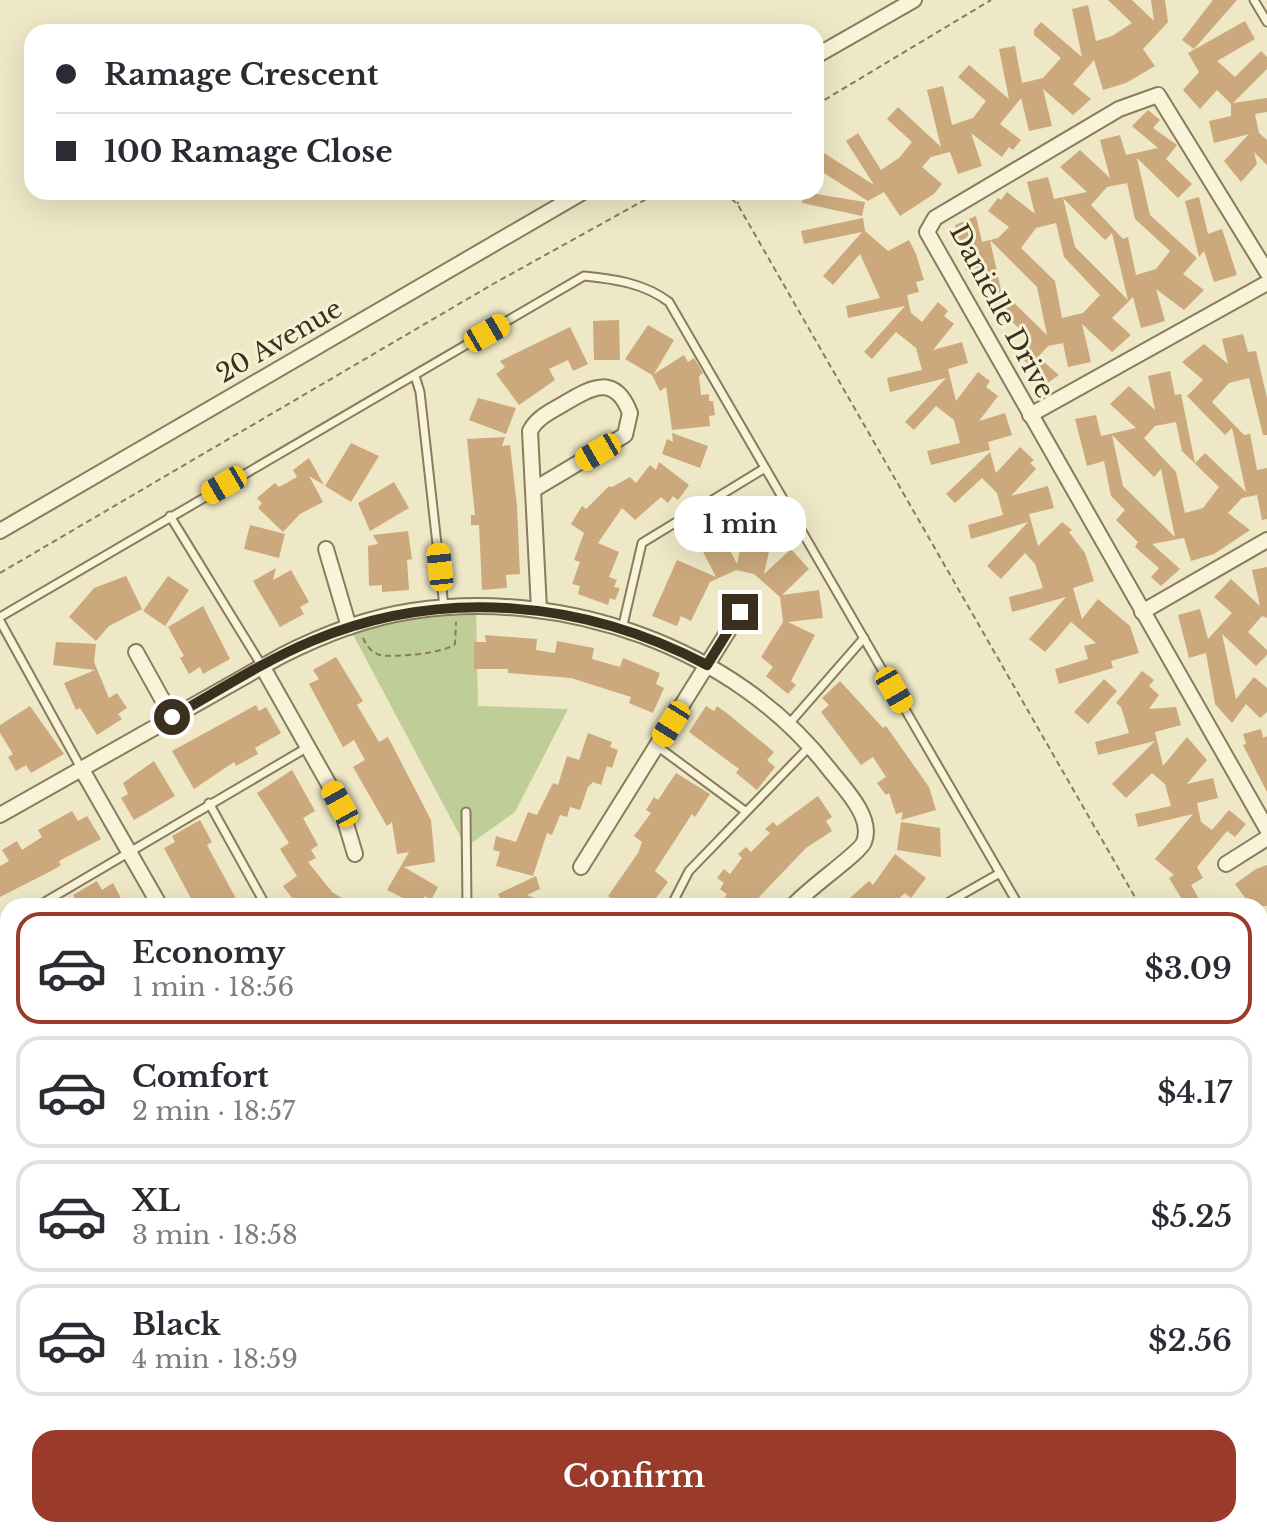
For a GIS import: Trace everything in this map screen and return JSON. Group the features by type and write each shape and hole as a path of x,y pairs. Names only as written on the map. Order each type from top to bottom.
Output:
{"street":[{"path":"824,51 914,0"},
{"name":"Danielle Drive","path":"1267,272 1158,95 1119,109 935,218 927,232 1267,829"},
{"name":"20 Avenue","path":"0,531 569,200"},
{"path":"1030,415 1267,283"},
{"path":"533,490 625,435 630,413 621,397 600,386 539,419 528,439 539,609"},
{"path":"1142,612 1267,540"},
{"path":"326,549 349,627"},
{"path":"0,815 262,666 349,627 411,611 444,607 539,609 622,629 707,665 765,704 810,746 863,817 866,833 858,852 822,877 801,898"},
{"path":"581,867 740,612"},
{"path":"136,652 172,717"},
{"path":"262,666 340,804 355,854"},
{"path":"81,768 155,898"},
{"path":"1226,864 1267,838"}],"lane":[{"path":"1254,0 1267,22"},
{"path":"81,768 0,619 170,516 584,276 612,278 653,290 669,302 1014,898"},
{"path":"415,376 420,392 444,607"},
{"path":"622,629 642,543 765,468"},
{"path":"170,516 262,666"},
{"path":"788,725 864,638"},
{"path":"657,746 745,811"},
{"path":"675,898 689,871 810,746"},
{"path":"58,898 209,803 308,747"},
{"path":"209,803 262,898"},
{"path":"466,812 467,898"},
{"path":"956,898 1000,873"}],"path":[{"path":"824,100 991,0"},
{"path":"0,573 493,284 645,200"},
{"path":"733,200 1135,898"},
{"path":"737,200 738,205"},
{"path":"362,637 368,647 382,656 443,651 455,644 456,622"}],"green space":[{"path":"476,607 478,706 568,709 515,812 466,847 349,627"}],"building":[{"path":"1108,0 1132,0 1154,21 1151,0 1165,0 1168,22 1143,49 1155,66 1126,83 1103,90 1094,60 1073,84 1091,99 1073,115 1043,89 1052,126 1029,131 1021,98 1000,124 1021,140 1013,150 1009,147 1002,157 971,133 982,166 958,174 950,152 931,157 922,167 942,184 934,194 900,216 884,192 868,201 824,173 824,153 874,185 846,141 858,133 881,170 899,158 912,142 887,119 898,107 941,147 927,90 943,86 952,125 973,118 986,101 958,77 969,65 1009,99 999,49 1015,46 1022,83 1043,78 1061,58 1034,35 1041,22 1082,57 1072,9 1088,5 1096,41 1112,36 1132,23"},
{"path":"1213,0 1237,0 1194,49 1182,40"},
{"path":"1245,21 1255,39 1217,61 1235,77 1261,51 1267,57 1267,69 1233,103 1267,98 1267,112 1255,114 1259,133 1267,140 1267,165 1254,152 1257,164 1241,182 1224,161 1249,134 1214,143 1209,121 1231,116 1231,104 1217,90 1200,109 1183,90 1199,72 1188,53"},
{"path":"1148,110 1160,120 1153,128 1177,145 1166,159 1192,184 1178,198 1137,158 1150,215 1197,258 1183,274 1204,290 1184,310 1156,289 1165,321 1141,328 1133,297 1112,318 1131,335 1112,352 1082,324 1091,362 1068,367 1063,343 1048,346 1038,357 1059,375 1040,388 1029,378 1036,370 1014,352 1027,336 990,301 983,267 966,271 955,225 976,216 982,242 990,240 998,238 1009,227 988,211 1007,192 1035,214 1027,182 1048,177 1054,199 1087,192 1060,167 1080,150 1110,178 1100,140 1120,135 1126,155 1158,148 1132,126","holes":["1127,183 1135,219 1170,251 1156,269 1136,275 1128,237 1123,239 1091,205 1107,187","1063,198 1105,240 1112,233 1128,300 1075,247","1056,223 1064,257 1100,295 1083,313 1062,318 1055,281 1021,248 1036,228","990,240 1037,287 1047,335 1001,290"]},
{"path":"824,195 865,202 862,216 802,203 803,200 824,200"},
{"path":"1199,197 1208,234 1222,229 1237,275 1214,282 1204,251 1199,257 1185,201"},
{"path":"863,218 865,231 888,251 909,240 924,280 916,282 919,292 907,295 911,313 922,322 938,302 948,311 944,316 954,324 933,350 962,342 968,363 948,369 956,401 978,372 990,381 986,387 998,396 979,421 1005,413 1012,435 988,442 990,450 931,465 927,451 960,443 954,420 936,406 914,430 905,422 946,378 890,392 887,378 922,370 916,348 896,332 872,359 864,352 905,306 848,318 846,306 880,298 860,254 833,285 823,276 862,232 804,244 801,231"},
{"path":"619,320 620,360 594,360 593,321"},
{"path":"648,325 674,340 654,374 684,355 688,362 694,358 703,373 699,376 701,395 709,394 709,401 713,401 715,415 709,416 710,426 672,430 666,387 660,391 652,375 625,359"},
{"path":"570,327 588,364 573,371 568,360 549,369 555,380 519,405 496,374 505,367 500,361"},
{"path":"1243,334 1248,352 1256,351 1267,398 1267,435 1263,435 1249,378 1229,383 1212,402 1244,435 1250,434 1257,470 1267,468 1267,519 1262,520 1257,495 1242,498 1228,513 1250,530 1214,554 1191,561 1184,538 1152,544 1180,569 1161,586 1151,577 1159,568 1135,547 1138,542 1116,520 1125,510 1111,496 1104,461 1087,466 1075,419 1096,415 1101,436 1136,428 1110,404 1129,386 1155,410 1148,376 1170,371 1175,395 1181,394 1195,463 1205,453 1246,492 1232,428 1225,435 1187,396 1203,380 1182,362 1204,344 1228,364 1222,339","holes":["1176,422 1182,451 1219,487 1203,508 1185,513 1176,472 1144,438 1155,426","1112,435 1154,477 1161,469 1175,537 1123,486"]},
{"path":"478,398 516,408 506,434 469,420"},
{"path":"672,433 708,446 700,468 662,454 667,439 673,442"},
{"path":"505,437 502,446 510,445 517,506 520,574 506,575 507,588 482,590 479,525 471,525 471,515 475,515 467,439"},
{"path":"351,443 379,456 351,502 325,486"},
{"path":"1020,447 1034,460 1030,463 1036,469 1011,496 1048,486 1054,508 1029,514 1038,546 1062,522 1072,530 1069,532 1085,553 1094,581 1073,588 1082,619 1098,599 1130,626 1139,653 1111,661 1113,668 1059,684 1055,669 1088,659 1084,646 1096,643 1071,622 1045,652 1029,639 1066,597 1012,612 1009,597 1043,588 1035,564 1025,553 1001,579 987,566 1028,522 971,539 968,525 1003,515 997,493 982,478 955,503 946,494 990,452 996,473"},
{"path":"309,458 324,485 309,476 323,502 300,514 283,532 258,508 262,503 257,498 275,483 279,487 297,477 293,470"},
{"path":"659,462 689,485 678,500 673,496 668,503 661,497 635,520 622,508 598,543 619,552 609,577 617,580 614,587 620,588 615,600 610,598 608,605 578,594 580,586 572,584 580,562 574,560 584,533 571,524 582,506 586,509 609,486 630,477 636,483 650,465 656,470"},
{"path":"394,482 409,508 370,531 358,503"},
{"path":"250,525 285,534 279,558 244,549"},
{"path":"719,529 737,564 743,536 755,539 756,534 772,538 764,574 791,549 809,569 782,595 819,590 823,618 788,622 815,635 791,681 796,685 788,694 766,676 773,667 761,657 783,622 780,597 754,574 736,570 710,582 691,621 681,616 677,626 652,616 677,560 716,577 697,540"},
{"path":"408,531 412,559 407,560 409,590 382,592 382,585 369,586 368,546 378,544 373,535"},
{"path":"1267,567 1267,618 1262,616 1248,632 1267,650 1267,655 1256,666 1222,634 1236,699 1254,677 1267,688 1267,712 1260,718 1246,704 1232,723 1215,704 1206,653 1189,658 1178,615 1200,609 1208,639 1232,613 1214,597 1231,579 1260,606 1252,570"},
{"path":"276,568 273,580 291,570 309,602 300,607 304,614 280,627 253,581"},
{"path":"126,576 142,609 109,626 96,641 69,617 94,588"},
{"path":"168,576 189,590 165,626 143,611"},
{"path":"203,606 230,659 203,674 200,667 189,674 180,658 184,656 168,627"},
{"path":"485,635 537,639 536,650 555,653 557,641 594,648 592,659 620,667 623,658 660,673 656,684 664,688 653,713 629,703 631,697 571,678 508,673 508,669 474,669 474,642 486,642"},
{"path":"56,642 96,644 94,662 109,698 117,693 127,708 118,714 122,719 97,735 80,708 76,710 64,683 95,670 53,665"},
{"path":"336,657 363,701 357,705 379,742 388,737 431,820 435,862 404,867 438,887 432,898 403,898 387,890 409,852 397,854 392,822 387,826 353,767 365,760 354,740 343,747 309,684 319,679 313,670"},
{"path":"1142,671 1154,680 1149,686 1159,695 1149,709 1176,707 1181,725 1155,732 1163,766 1187,737 1207,760 1187,784 1213,778 1218,798 1197,803 1201,822 1212,830 1229,810 1246,824 1235,837 1227,831 1197,867 1203,878 1191,885 1198,898 1181,898 1169,878 1174,875 1155,859 1193,814 1138,827 1135,814 1171,806 1165,784 1152,773 1126,798 1112,784 1155,741 1098,755 1095,742 1129,733 1121,707 1116,703"},
{"path":"1104,679 1117,691 1088,724 1074,712"},
{"path":"840,681 883,728 886,726 929,787 936,810 901,820 903,812 896,814 889,793 886,795 877,783 886,777 873,757 861,765 821,712 829,705 822,698"},
{"path":"256,705 259,711 266,707 281,733 255,748 258,754 236,766 234,762 194,789 172,751"},
{"path":"30,706 64,754 31,773 26,765 16,771 8,757 13,754 0,733 0,725"},
{"path":"706,706 714,711 717,706 774,752 767,760 775,767 757,790 736,773 739,769 689,732"},
{"path":"1261,729 1263,738 1267,736 1267,792 1243,745 1246,744 1243,734"},
{"path":"588,733 612,742 610,747 618,750 612,768 607,766 601,785 593,782 588,787 580,810 570,807 567,817 560,815 552,835 547,833 533,876 496,866 500,852 493,850 496,836 516,842 528,812 537,815 553,783 558,785 567,756 579,760"},
{"path":"154,761 175,796 134,820 121,798 128,794 123,783"},
{"path":"292,770 315,811 303,818 318,845 311,850 316,858 308,862 332,892 342,898 292,898 283,886 297,876 280,849 289,843 257,793"},
{"path":"676,773 710,794 695,817 692,814 655,871 668,882 656,898 611,898 608,896 638,853 642,842 634,836 651,813 646,810 654,797 658,800"},
{"path":"818,796 832,817 826,821 832,831 806,848 759,898 724,898 727,894 720,889 724,883 717,878 724,869 730,874 742,858 738,854 746,847 751,852 770,833 765,829 773,822 777,826"},
{"path":"72,811 78,821 87,816 101,839 59,861 61,865 51,871 0,897 0,866 9,861 2,850 17,841 22,850 42,837 38,830"},
{"path":"200,820 212,842 207,845 236,898 191,898 164,848 175,842 172,836"},
{"path":"901,822 940,828 941,857 897,850"},
{"path":"895,854 926,878 911,898 905,893 899,898 850,898 869,881 873,885"},
{"path":"1267,865 1267,898 1245,898 1235,884"},
{"path":"536,876 540,889 527,895 534,898 500,898 498,894"},
{"path":"97,881 102,890 113,883 121,898 75,898 73,895"}],"route":[{"path":"172,717 299,647 361,623 411,611 455,607 539,609 640,635 707,665 740,612"}]}
